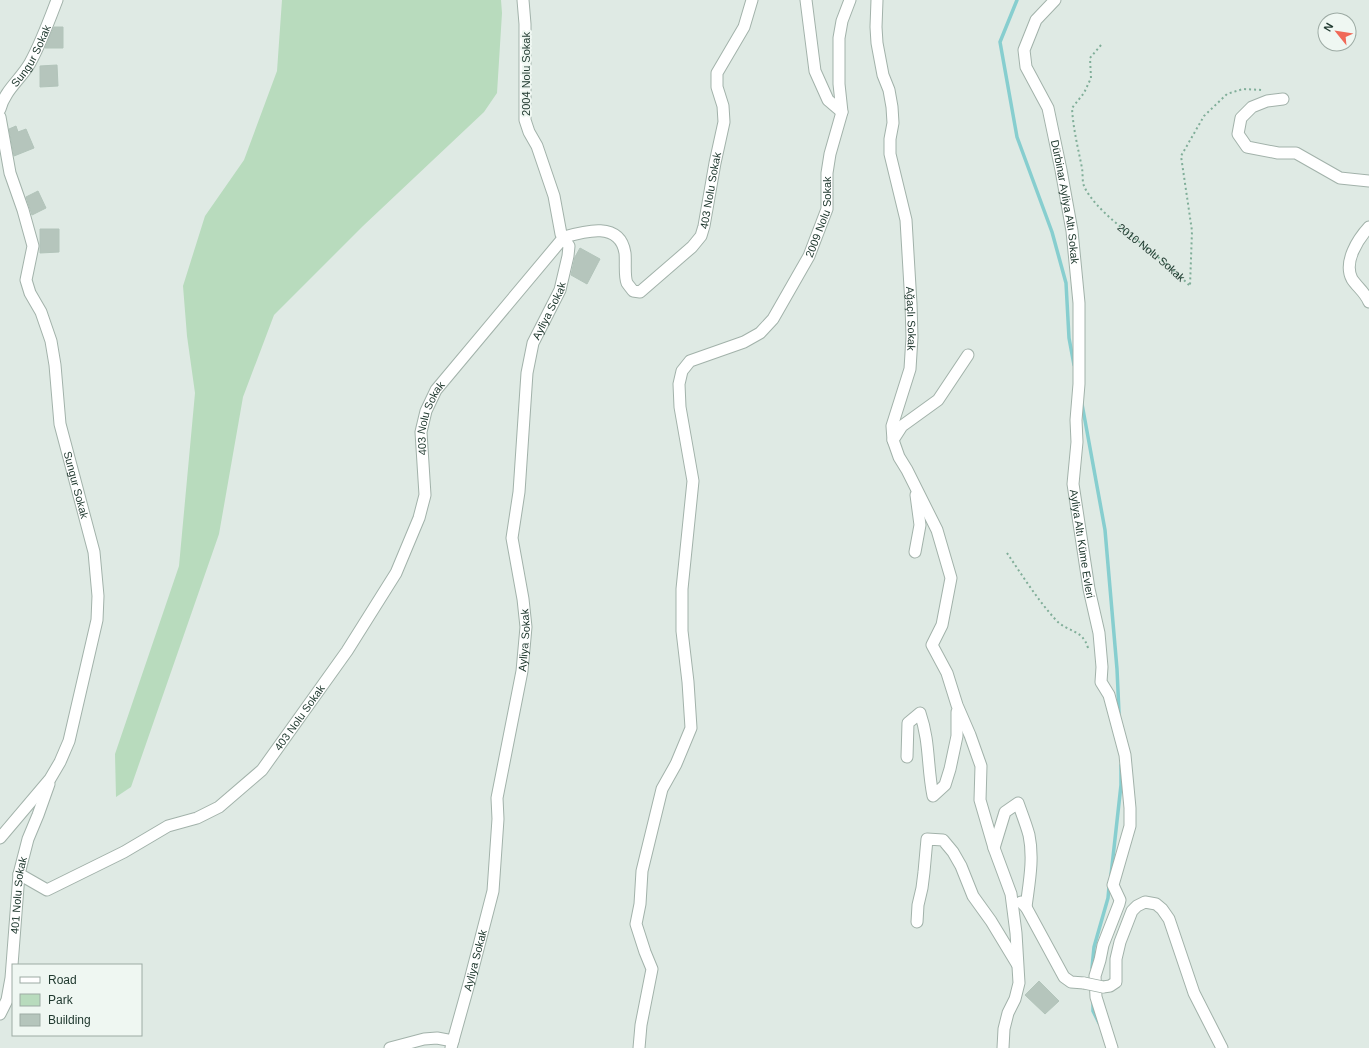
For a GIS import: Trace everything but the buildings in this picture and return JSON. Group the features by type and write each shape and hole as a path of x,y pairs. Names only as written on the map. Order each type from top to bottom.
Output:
{"street":[{"name":"Sungur Sokak","path":"0,109 9,89 30,63 57,0"},
{"name":"2004 Nolu Sokak","path":"523,0 525,24 525,120 529,132 537,146 554,196 561,234 564,237"},
{"name":"403 Nolu Sokak","path":"19,874 48,890 124,852 168,826 197,818 219,807 262,770 347,651 396,574 419,518 425,495 421,432 426,411 436,390 564,237 582,232 611,232 622,241 625,252 626,282 633,290 640,292 692,247 701,236 724,122 723,106 717,87 718,73 744,27 752,0"},
{"path":"806,0 815,70 828,100 842,112"},
{"name":"2009 Nolu Sokak","path":"640,1048 640,1025 652,969 636,924 640,904 642,872 662,789 676,764 691,728 688,682 682,631 682,589 693,481 680,407 679,384 682,371 690,361 744,342 760,333 773,318 809,256 827,209 827,173 830,154 842,112 839,84 839,38 842,21 850,0"},
{"name":"Ağaçlı Sokak","path":"877,0 877,44 883,75 889,90 892,107 893,123 890,139 890,154 906,220 911,304 912,337 910,369 892,426 893,440 899,456 937,530 951,578 942,625 932,645 947,674 957,705"},
{"name":"Dürbinar Ayliya Altı Sokak","path":"1054,0 1036,20 1024,50 1026,67 1048,108 1072,231 1079,303 1079,384 1076,420"},
{"path":"1283,99 1267,101 1252,107 1241,118 1238,134 1247,147 1278,153 1296,153 1340,178 1369,181"},
{"name":"Sungur Sokak","path":"0,117 10,173 23,210 33,246 26,280 30,293 41,312 51,341 55,366 60,424 94,552 98,596 97,620 68,741 60,762 50,779 0,838"},
{"path":"1369,227 1353,251 1350,264 1350,273 1353,280 1369,302"},
{"name":"Ayliya Sokak","path":"452,1045 492,891 498,819 497,798 522,671 526,627 523,599 512,538 519,492 527,373 533,343 560,290 570,246 564,237"},
{"path":"893,440 902,426 938,400 968,355"},
{"name":"Ayliya Altı Küme Evleri","path":"1076,420 1077,442 1073,484 1089,589 1099,633 1102,667 1101,682 1109,694 1125,755 1130,808 1130,826 1113,885 1120,900 1103,945 1095,976 1096,997 1112,1048"},
{"path":"914,485 920,525 916,552"},
{"path":"907,757 908,724 920,713 925,728 928,745 930,779 933,796 945,785 957,736 957,705"},
{"path":"957,705 970,734 981,766 980,800 994,848 1011,894 1016,933 1019,983 1004,1029 1003,1048"},
{"name":"401 Nolu Sokak","path":"12,964 19,874 28,839 50,779"},
{"path":"994,848 1005,812 1018,803 1028,834 1031,850 1031,867 1026,907"},
{"path":"917,922 918,905 924,878 927,839 943,840 953,852 961,866 973,896 991,921 1018,966"},
{"path":"1011,894 1026,907 1064,977 1071,982 1084,983 1103,988 1116,982 1116,959 1120,942 1132,911 1137,906 1145,902 1156,904 1162,909 1169,919 1194,993 1222,1048"},
{"name":"401 Nolu Sokak","path":"0,1014 7,1000 12,965"},
{"path":"390,1048 424,1039 437,1038 452,1045"}],"path":[{"name":"2010 Nolu Sokak","path":"1101,45 1090,58 1091,78 1084,93 1072,108 1073,124 1084,185 1090,196 1100,208 1190,286 1192,231 1181,156 1204,116 1227,94 1243,89 1265,90"},
{"path":"1007,553 1056,620 1068,629 1078,633 1086,640 1090,653"}],"green space":[{"path":"282,0 501,0 502,13 497,93 484,112 363,226 274,315 243,397 219,534 131,787 116,797 115,754 179,566 195,393 187,336 183,286 205,216 244,160 277,71"}],"waterway":[{"path":"1017,0 1000,42 1017,137 1052,232 1066,283 1069,338 1074,365"},
{"path":"1082,404 1105,530 1117,669 1119,713"},
{"path":"1111,875 1121,785 1121,765"},
{"path":"1092,968 1094,947 1108,898 1109,887"},
{"path":"1093,1000 1093,1011 1099,1023"}]}
